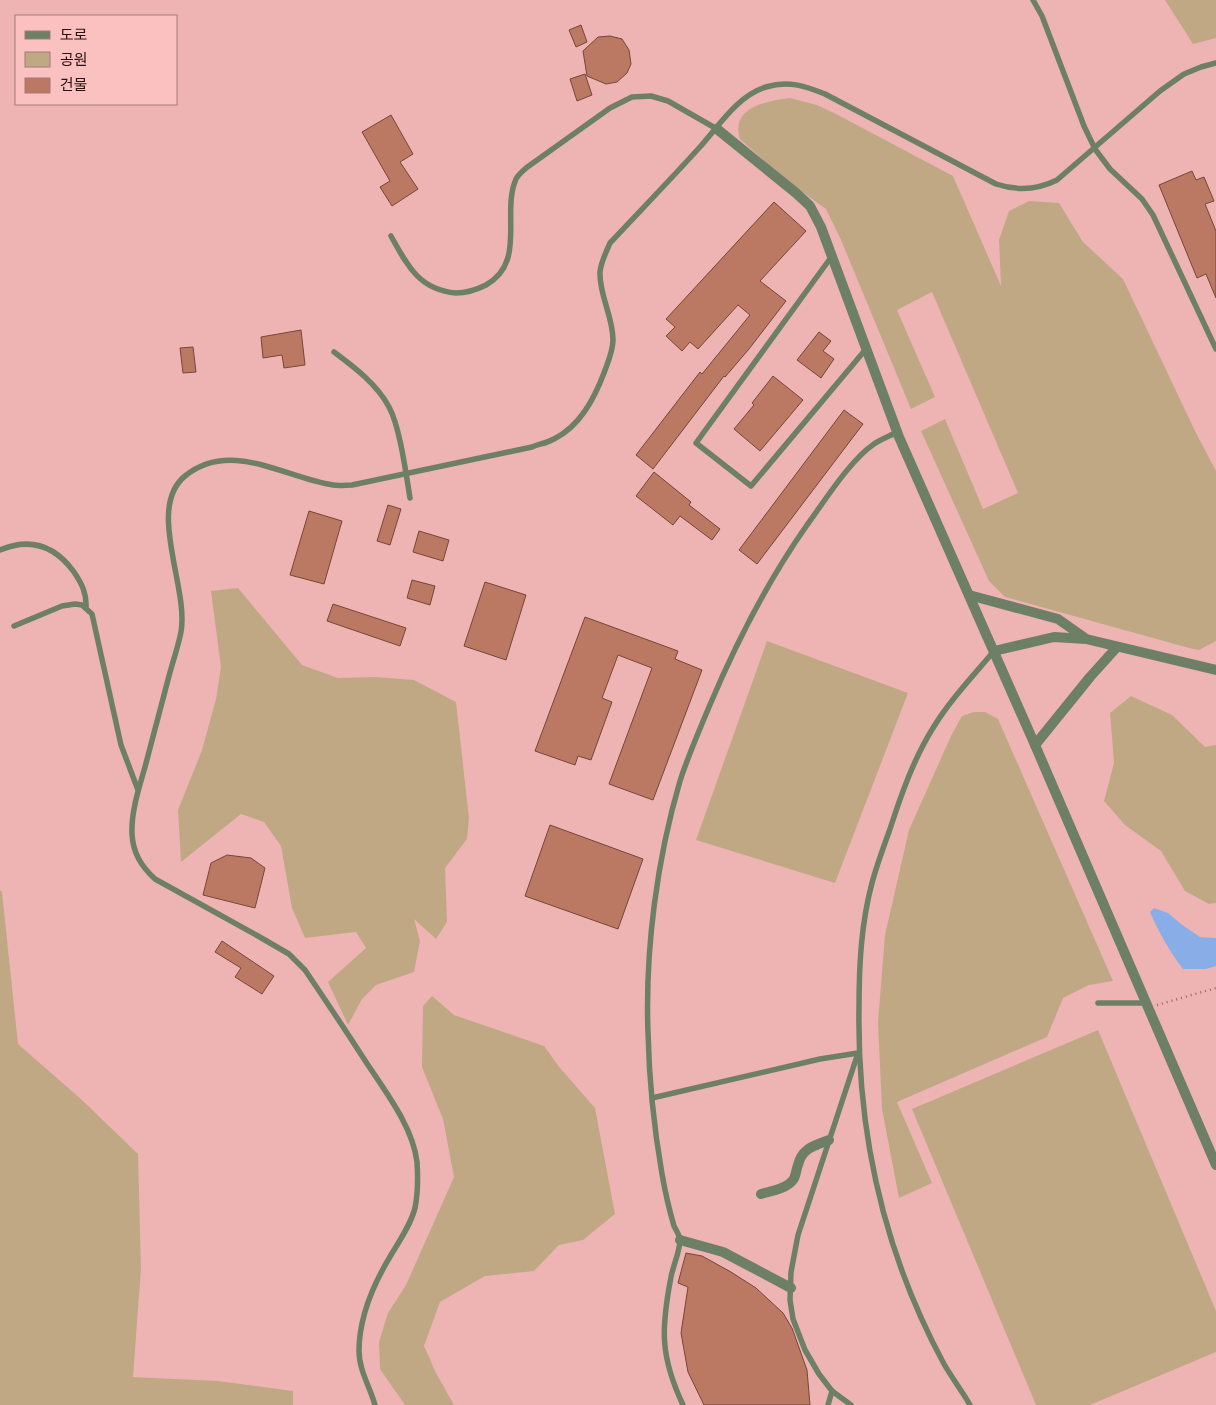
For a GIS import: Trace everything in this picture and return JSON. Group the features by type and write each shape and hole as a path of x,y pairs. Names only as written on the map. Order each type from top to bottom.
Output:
{"street":[{"path":"717,129 796,192 810,206 821,227 897,432 1216,1164"},
{"path":"969,595 1058,619 1086,639"},
{"path":"994,651 1054,637 1086,639 1117,648 1216,670"},
{"path":"1035,745 1090,677 1117,648"},
{"path":"761,1194 792,1182 800,1159 805,1151 829,1140"},
{"path":"680,1240 723,1252 790,1288"}],"lane":[{"path":"1033,0 1042,16 1084,126 1094,147 1110,168 1142,199 1154,215 1216,349"},
{"path":"375,1405 363,1373 359,1352 360,1332 366,1306 415,1209 418,1184 417,1161 411,1137 392,1101 306,970 289,954 156,879 143,868 136,856 132,832 139,792 181,630 182,602 168,521 168,502 176,486 185,476 198,468 211,463 231,460 263,464 335,486 352,485 532,447 553,440 566,431 590,404 611,356 613,341 612,321 600,285 600,271 603,258 610,243 738,104 750,94 766,87 786,83 806,86 826,94 996,184 1007,188 1020,189 1044,186 1057,180 1160,91 1184,74 1201,66 1216,63"},
{"path":"391,236 407,266 420,280 440,291 459,293 476,290 492,281 505,265 510,251 512,194 517,178 526,168 610,108 632,97 651,96 668,101 717,129"},
{"path":"832,256 696,443 751,486 866,349"},
{"path":"334,352 369,382 390,407 410,498"},
{"path":"683,1405 666,1358 663,1336 665,1308 680,1240 674,1226 662,1176 652,1098 648,1031 649,968 655,900 666,837 680,780 699,730 749,619 789,551 834,487 874,443 897,432"},
{"path":"0,550 18,544 33,544 47,548 61,557 82,583 86,596 86,608"},
{"path":"14,626 68,604 82,605 92,614 121,745 139,792"},
{"path":"970,1405 945,1365 916,1308 892,1244 877,1190 867,1139 858,1053 860,956 872,883 896,809 915,764 933,728 962,688 994,651"},
{"path":"1098,1003 1147,1005"},
{"path":"652,1098 820,1059 858,1053"},
{"path":"851,1405 832,1390 805,1350 793,1319 790,1288 798,1235 858,1053"},
{"path":"828,1405 832,1390"}],"path":[{"path":"1147,1005 1216,988"}],"green space":[{"path":"1165,0 1216,0 1216,38 1193,44"},
{"path":"790,98 817,105 838,115 953,176 1001,286 999,240 1009,211 1029,201 1059,203 1083,242 1123,279 1216,471 1216,641 1199,650 1189,648 1005,597 989,581 921,431 945,419 983,509 1018,493 932,292 897,310 935,397 911,409 841,240 826,209 787,181 740,139 738,128 740,120 745,113 761,104"},
{"path":"238,588 302,665 338,678 376,677 414,680 456,702 469,818 467,839 445,868 447,922 436,939 414,919 420,941 414,972 376,985 362,999 348,1025 328,982 366,948 356,932 305,938 292,908 281,846 264,822 241,814 181,862 178,810 202,750 216,699 221,667 211,591"},
{"path":"767,641 908,693 835,883 696,840"},
{"path":"1131,696 1172,715 1205,747 1216,745 1216,903 1209,904 1185,891 1161,851 1125,825 1104,801 1114,763 1110,713"},
{"path":"974,712 985,712 998,719 1113,981 1089,985 1063,998 1047,1037 897,1102 932,1183 899,1198 882,1109 878,1022 885,935 909,830 951,736 962,716"},
{"path":"0,890 2,892 18,1044 82,1100 138,1154 141,1269 133,1377 218,1381 293,1391 293,1405 0,1405"},
{"path":"432,996 454,1015 544,1046 560,1068 595,1108 615,1214 583,1240 559,1245 534,1271 485,1276 440,1302 424,1346 436,1373 454,1405 405,1405 380,1369 379,1342 388,1313 406,1285 454,1177 443,1119 422,1067 423,1006"},
{"path":"1098,1030 1216,1311 1216,1352 1090,1405 1036,1405 912,1109"}],"water":[{"path":"1154,908 1168,913 1200,937 1216,938 1216,966 1206,969 1183,969 1153,920 1150,912"}],"building":[{"path":"581,25 587,42 576,47 569,30"},
{"path":"610,36 622,39 629,50 631,64 627,73 617,82 606,84 587,76 583,51 598,37"},
{"path":"585,74 592,95 577,101 570,79"},
{"path":"391,115 413,154 400,162 418,189 392,206 380,187 390,181 362,132"},
{"path":"1192,171 1196,180 1204,177 1214,201 1205,204 1216,231 1216,298 1206,274 1197,278 1159,185"},
{"path":"774,202 806,231 760,281 786,301 749,349 724,376 653,469 636,455 700,372 702,374 750,315 738,305 698,349 690,342 682,351 666,336 675,327 666,319"},
{"path":"301,330 305,365 284,368 282,355 263,358 261,337"},
{"path":"819,332 831,341 823,351 834,359 821,378 797,360"},
{"path":"193,347 196,372 183,373 180,348"},
{"path":"773,376 803,400 760,451 734,429 754,405 752,403"},
{"path":"844,410 863,424 757,564 739,550"},
{"path":"654,472 691,502 689,505 720,529 712,540 680,516 673,525 636,496"},
{"path":"388,505 401,509 390,545 377,541"},
{"path":"309,511 342,521 324,584 290,575"},
{"path":"419,531 449,540 443,561 413,552"},
{"path":"412,580 435,586 430,605 407,598"},
{"path":"485,582 526,595 506,660 464,646"},
{"path":"333,604 406,628 400,646 327,621"},
{"path":"585,617 678,651 675,659 702,670 653,800 609,784 652,668 618,655 602,698 612,702 591,760 578,756 575,765 535,751"},
{"path":"550,825 643,859 618,929 525,896"},
{"path":"227,855 251,858 265,868 255,908 203,895 211,863"},
{"path":"222,941 274,976 262,994 235,977 241,968 215,952"},
{"path":"686,1253 702,1256 731,1272 756,1288 783,1313 792,1328 807,1370 810,1405 704,1405 688,1372 681,1333 688,1287 678,1283"}]}
